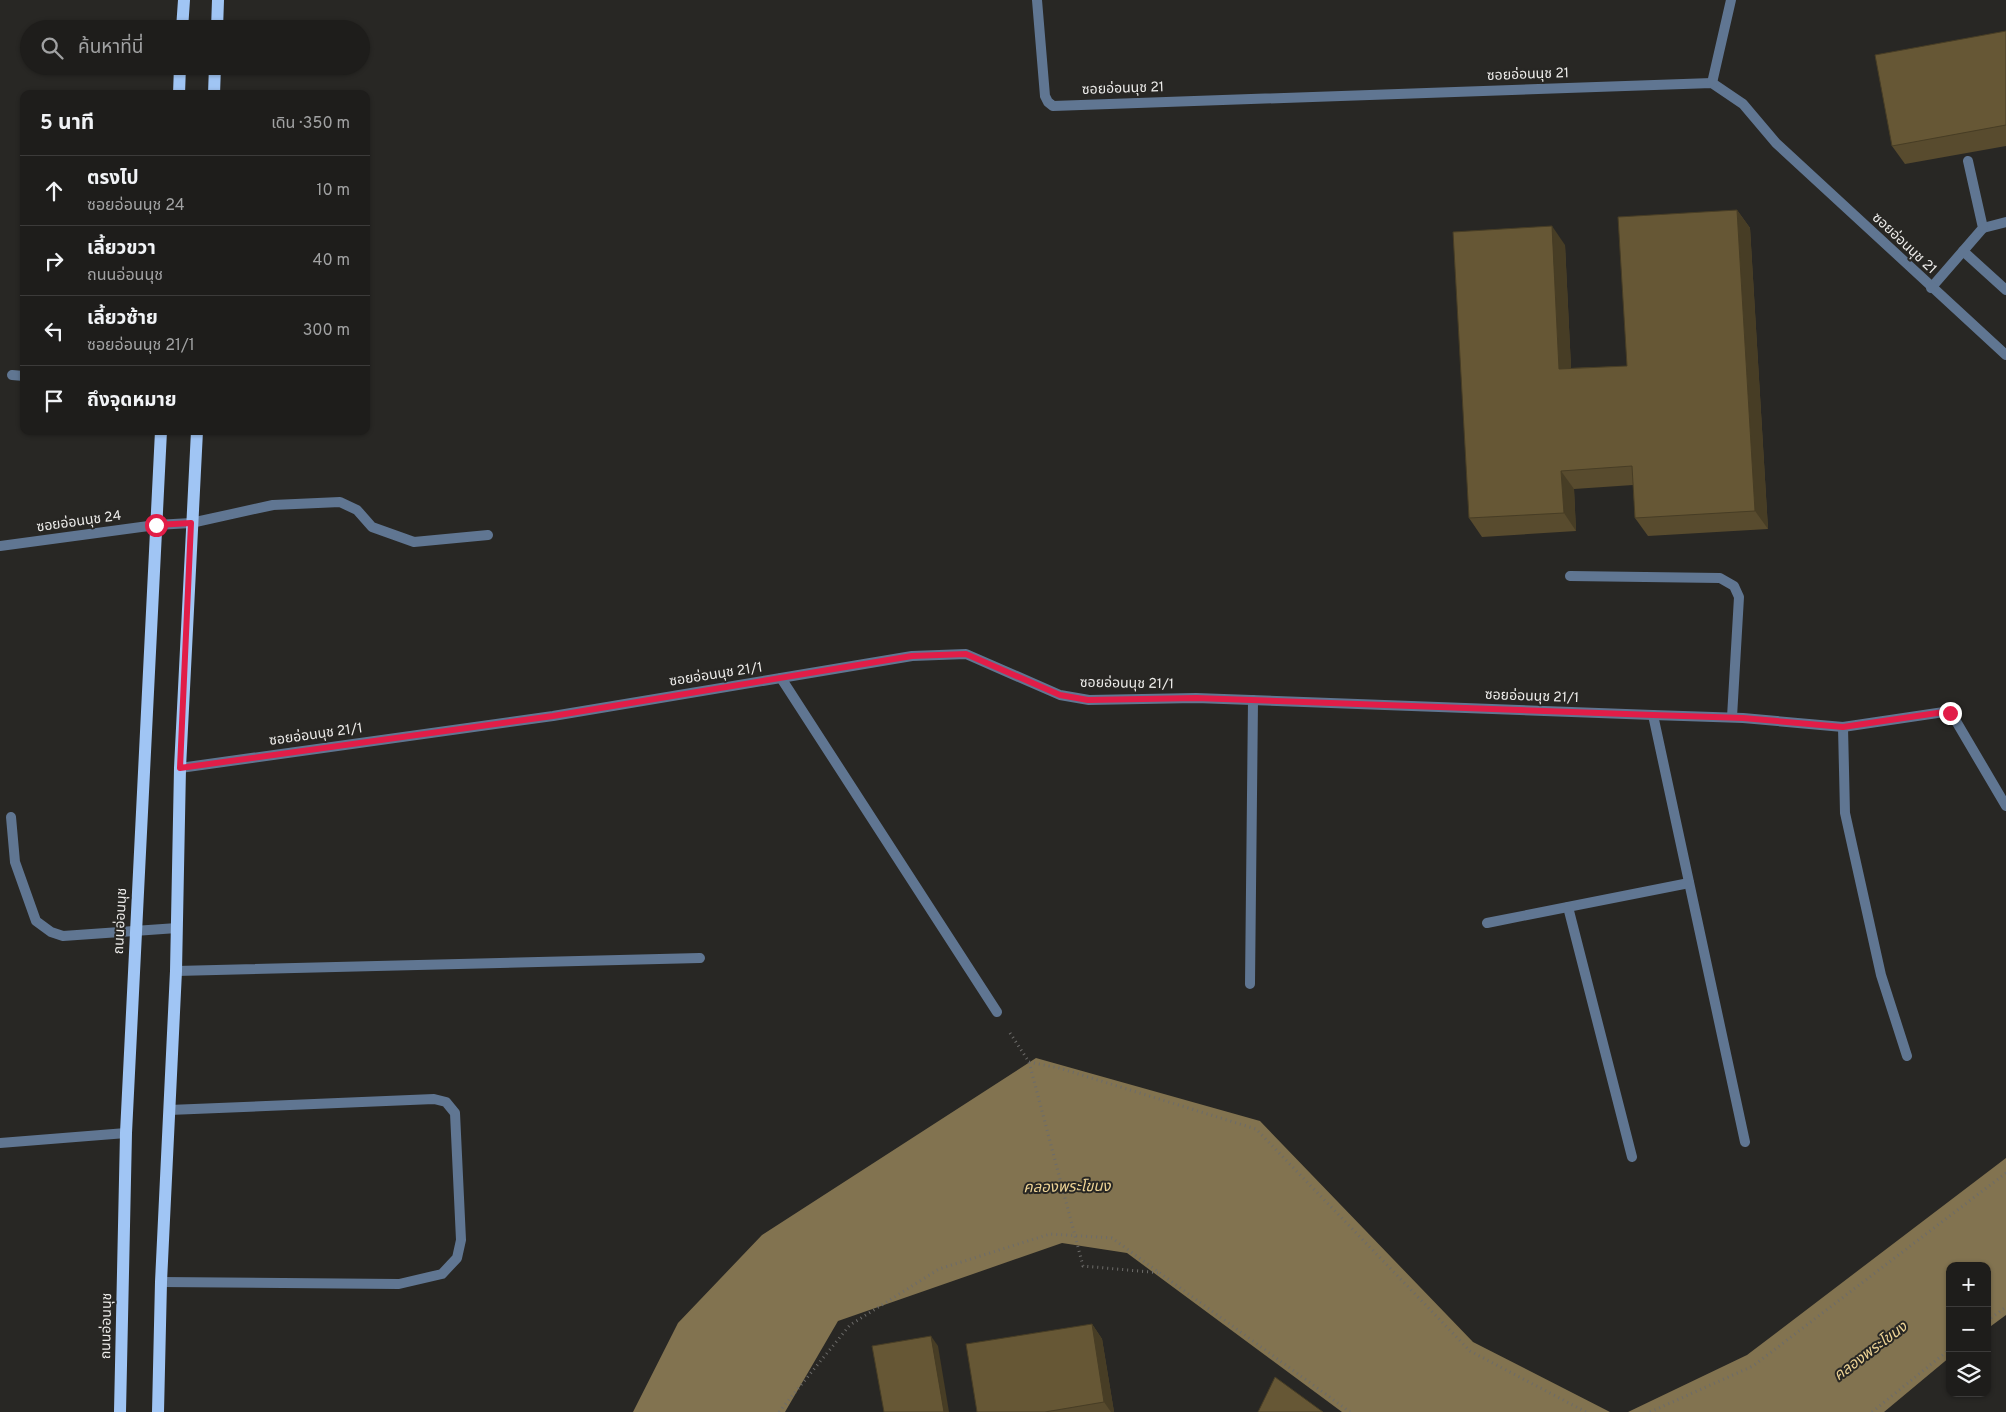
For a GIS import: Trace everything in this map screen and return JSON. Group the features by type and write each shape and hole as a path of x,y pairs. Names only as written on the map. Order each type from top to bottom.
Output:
{"main road":[{"path":"183,20 184,0"},
{"path":"217,20 218,0"},
{"path":"179,90 180,75"},
{"path":"214,90 215,75"},
{"name":"ถนนอ่อนนุช","path":"120,1412 126,1133 161,435"},
{"path":"158,1412 161,1282 176,971 180,768 197,435"}],"street":[{"name":"ซอยอ่อนนุช 21","path":"1037,0 1045,96 1053,106 1712,83 1743,104 1776,143 1931,288 2006,355"},
{"path":"1712,83 1731,0"},
{"path":"1968,161 1983,228"},
{"path":"1931,288 1983,228 2006,222"},
{"path":"1963,251 2006,290"},
{"path":"12,376 20,376"},
{"name":"ซอยอ่อนนุช 24","path":"0,546 156,525 191,523 273,505 340,502 356,510 372,527 414,542 488,534"},
{"path":"1570,576 1720,578 1734,586 1739,597 1732,718"},
{"name":"ซอยอ่อนนุช 21/1","path":"180,768 553,716 912,656 966,654 1060,695 1088,700 1196,698 1253,700 1732,718 1843,727 1944,712 1950,713 2006,806"},
{"path":"780,678 997,1012"},
{"path":"1250,984 1253,700"},
{"path":"1653,715 1745,1142"},
{"path":"1843,727 1845,813 1881,974 1907,1056"},
{"path":"11,817 15,862 36,921 50,932 63,936 177,928"},
{"path":"1487,923 1689,883"},
{"path":"1568,907 1632,1157"},
{"path":"176,971 700,958"},
{"path":"161,1282 399,1284 442,1274 457,1258 461,1240 455,1113 446,1102 434,1100 169,1110"},
{"path":"0,1143 126,1133"}],"path":[{"path":"997,1012 1029,1062 1083,1266 1161,1273"},
{"path":"1029,1062 1059,1068 1256,1129 1470,1351 1586,1412"},
{"path":"1650,1412 1753,1366 2006,1173"},
{"path":"779,1412 850,1325 938,1269 1050,1234 1112,1238 1350,1412"},
{"path":"1991,1318 2006,1307"},
{"path":"1872,1412 1946,1352"}],"water":[{"name":"คลองพระโขนง","path":"1036,1058 1260,1121 1473,1342 1610,1412 1342,1412 1127,1253 1062,1243 838,1321 785,1412 633,1412 678,1323 762,1235"},
{"name":"คลองพระโขนง","path":"2006,1158 2006,1315 1991,1326 1991,1262 1946,1262 1946,1360 1884,1412 1628,1412 1747,1355"}],"building":[{"path":"2006,31 2006,125 1892,146 1875,55"},
{"path":"1737,210 1755,511 1635,518 1632,466 1561,471 1564,513 1469,518 1453,232 1552,226 1559,369 1627,366 1618,217"},
{"path":"1092,1324 1104,1402 1045,1412 977,1412 966,1344"},
{"path":"931,1336 944,1412 884,1412 872,1346"},
{"path":"1275,1377 1323,1412 1258,1412"}],"route":[{"path":"156,525 191,523 180,768 553,716 912,656 966,654 1060,695 1088,700 1196,698 1743,718 1843,727 1944,712 1950,713"}]}
